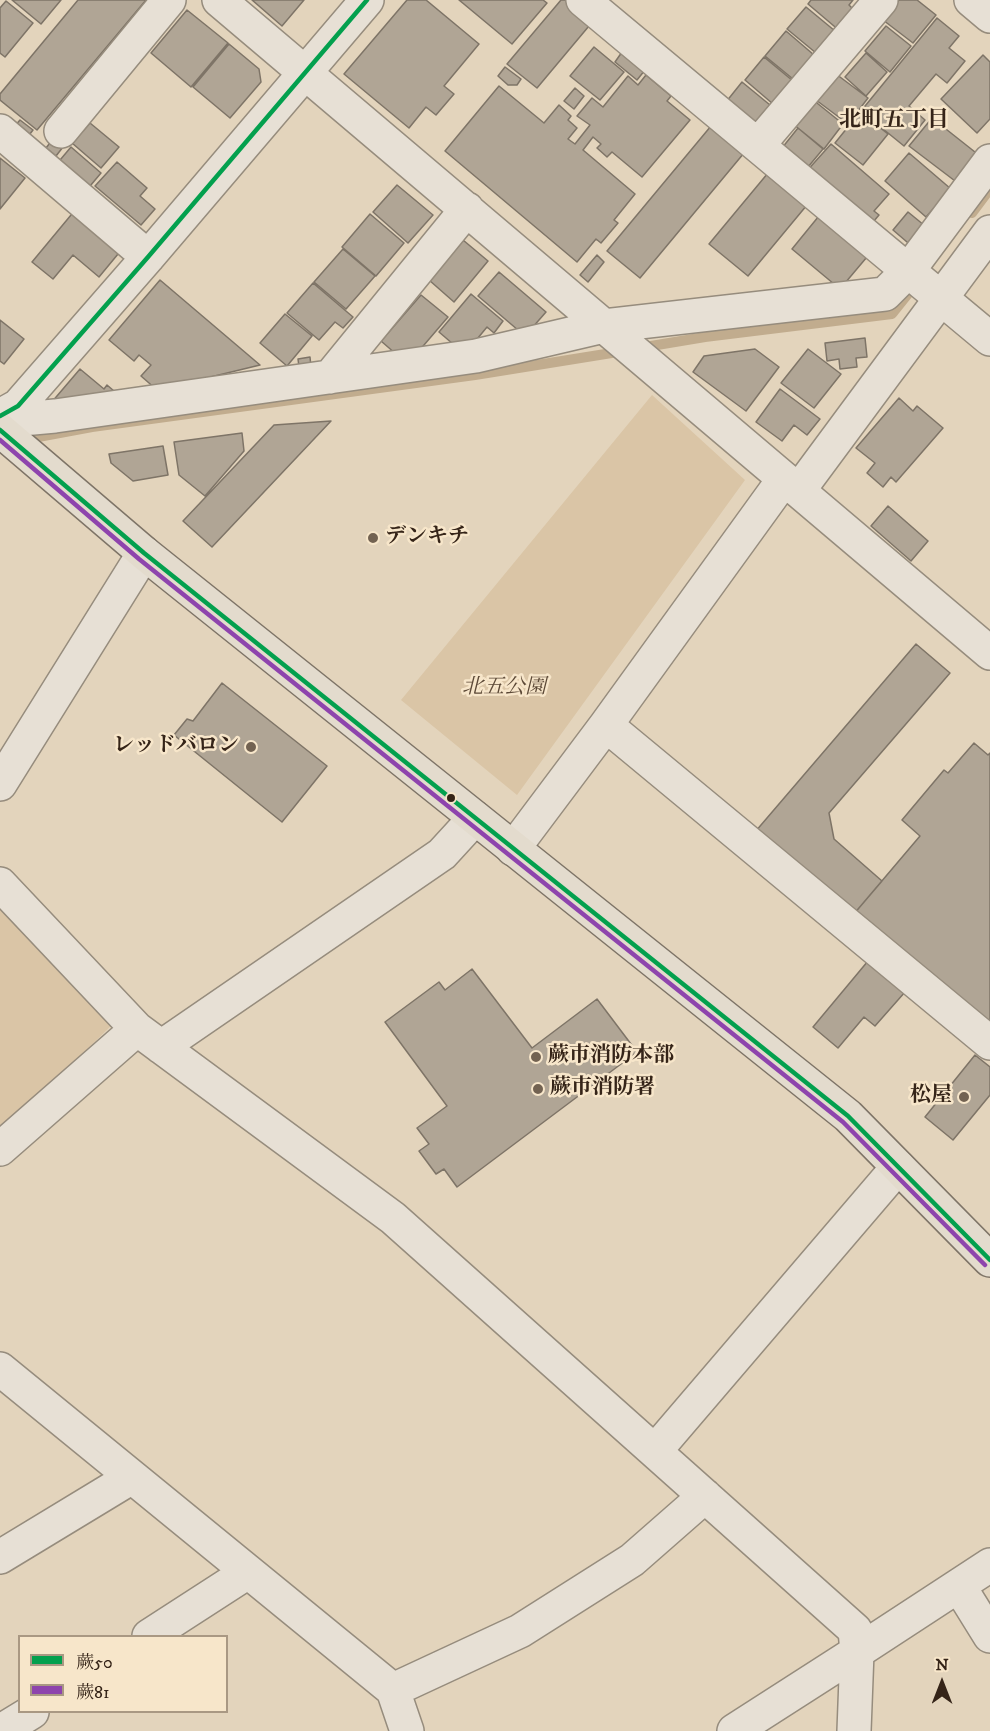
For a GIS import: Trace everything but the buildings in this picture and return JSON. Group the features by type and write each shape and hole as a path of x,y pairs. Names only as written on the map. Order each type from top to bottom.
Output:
{"highway":[{"path":"0,430 144,553 848,1116 990,1260"}],"street":[{"path":"61,131 169,0"},
{"path":"219,0 990,654"},
{"path":"0,416 18,406 367,0"},
{"path":"584,0 990,339"},
{"path":"758,145 880,0"},
{"path":"971,0 990,16"},
{"path":"0,132 148,257"},
{"path":"513,849 791,484 923,283 990,161"},
{"path":"330,377 467,209"},
{"path":"0,421 55,416 330,377 476,356 610,331 885,294 923,283 990,232"},
{"path":"0,784 144,553"},
{"path":"606,725 990,1043"},
{"path":"0,1149 149,1038 442,854 475,818"},
{"path":"0,884 149,1038 393,1218 705,1496 856,1641 854,1731"},
{"path":"655,1451 898,1167"},
{"path":"0,1369 393,1690 407,1731"},
{"path":"0,1557 132,1477"},
{"path":"393,1690 520,1631 632,1560 705,1496"},
{"path":"734,1731 856,1641 958,1586 990,1565"},
{"path":"151,1635 248,1572"},
{"path":"958,1586 990,1636"},
{"path":"1,1731 30,1713"}],"green space":[{"name":"北五公園","path":"652,395 745,480 517,795 401,700"},
{"path":"0,908 116,1021 0,1134"}],"waterway":[{"path":"972,213 990,189"},
{"path":"639,348 705,337 892,314 912,289"},
{"path":"22,440 92,427 475,375 624,351"}],"transit line":[{"name":"蕨50","path":"0,416 18,406 367,0"},
{"name":"蕨50","path":"0,430 144,553 848,1116 990,1260"},
{"name":"蕨81","path":"0,440 139,559 843,1122 985,1265"}],"place":[{"name":"デンキチ","path":"373,538"},
{"name":"レッドバロン","path":"251,747"},
{"name":"蕨市消防本部","path":"536,1057"},
{"name":"蕨市消防署","path":"538,1089"},
{"name":"松屋","path":"964,1097"}],"district":[{"name":"北町五丁目","path":"894,121"}]}
